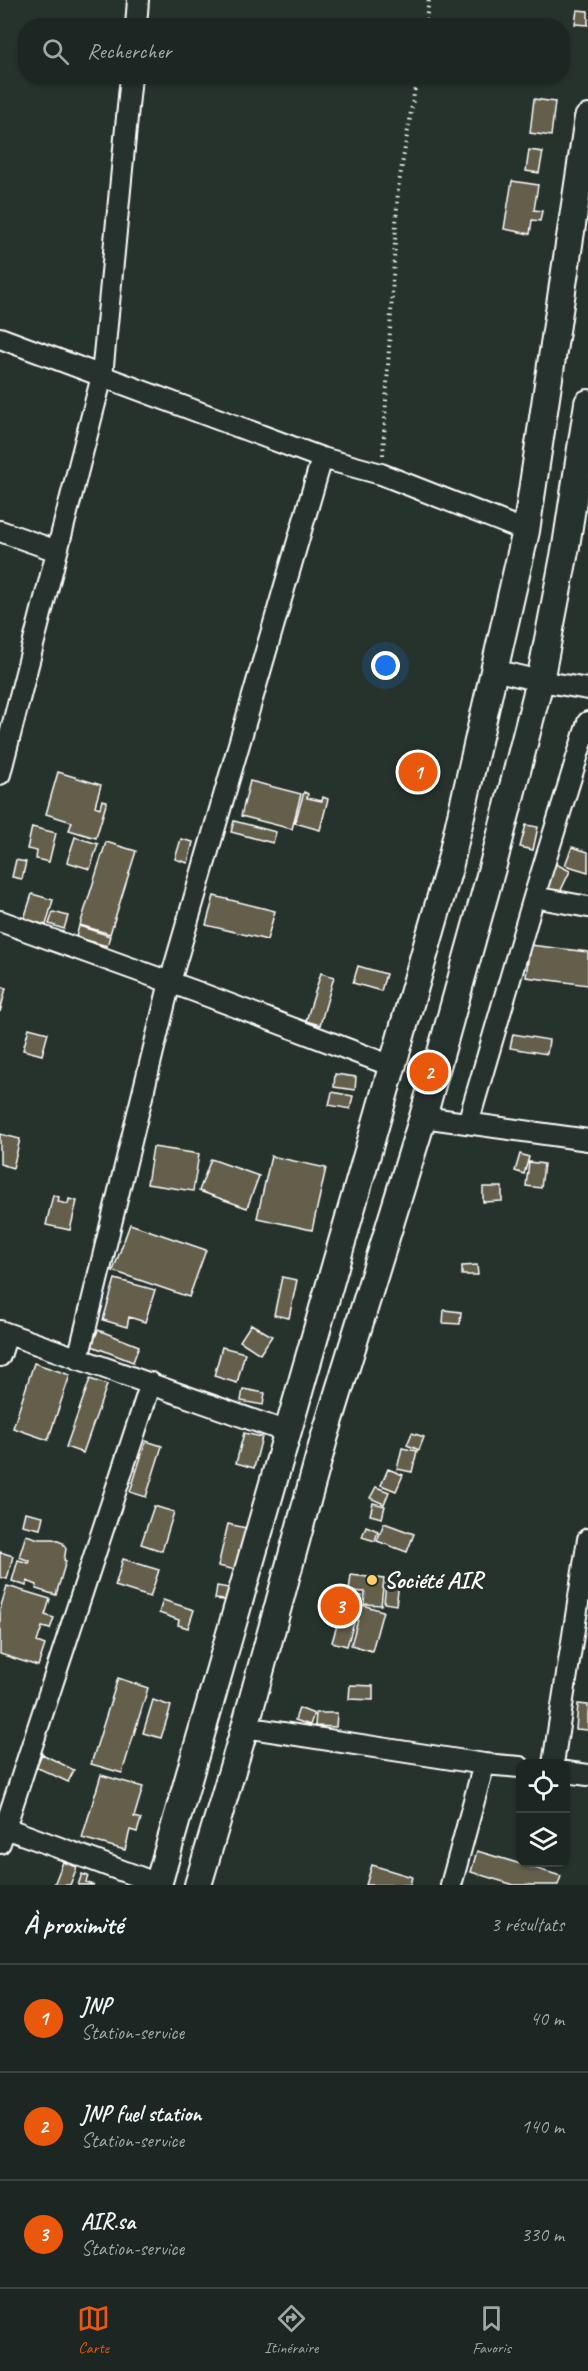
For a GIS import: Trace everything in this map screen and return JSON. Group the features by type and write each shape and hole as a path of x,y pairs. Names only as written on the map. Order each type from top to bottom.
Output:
{"main road":[{"path":"158,1885 449,867 526,531 588,118"},
{"path":"198,1885 245,1727 324,1439 423,1117 494,861 540,681 566,546 588,403"}],"street":[{"path":"137,18 138,0"},
{"path":"0,774 6,723 57,552 102,376 130,84"},
{"path":"0,338 322,458 381,474 526,531"},
{"path":"78,1359 170,982 322,458"},
{"path":"0,531 57,552"},
{"path":"494,670 588,689"},
{"path":"468,1123 588,722"},
{"path":"534,897 588,907"},
{"path":"0,921 392,1066"},
{"path":"423,1117 588,1140"},
{"path":"0,1356 4,1333 287,1432"},
{"path":"151,1383 2,1832 158,1885"},
{"path":"554,1759 588,1539"},
{"path":"245,1727 484,1764 516,1767"},
{"path":"451,1885 484,1764"},
{"path":"570,1773 588,1775"}],"path":[{"path":"426,18 429,0"},
{"path":"381,474 398,189 416,84"}],"building":[{"path":"577,10 588,11 588,25 575,24"},
{"path":"534,99 555,102 551,136 530,133"},
{"path":"529,150 543,152 539,173 526,171"},
{"path":"512,181 538,185 534,210 542,211 540,221 532,220 530,234 504,229"},
{"path":"58,772 101,785 95,806 100,808 102,800 107,801 96,838 69,830 72,822 46,814"},
{"path":"250,781 301,794 292,829 241,816"},
{"path":"304,792 308,794 307,798 322,801 323,797 328,799 320,830 295,823"},
{"path":"234,821 276,832 273,843 231,832"},
{"path":"526,825 538,827 533,850 520,847"},
{"path":"32,827 56,833 49,862 36,859 37,851 27,849"},
{"path":"75,837 98,844 90,869 67,862"},
{"path":"181,839 193,842 188,863 175,859"},
{"path":"106,842 136,851 110,934 80,925"},
{"path":"572,847 588,852 588,872 565,865"},
{"path":"16,860 26,862 22,879 12,877"},
{"path":"556,864 570,871 553,907 539,901"},
{"path":"32,894 53,900 46,925 24,919"},
{"path":"214,896 275,911 267,940 206,925"},
{"path":"53,912 68,916 64,929 49,924"},
{"path":"79,926 110,936 107,946 76,937"},
{"path":"530,945 588,952 588,985 526,977"},
{"path":"358,966 386,974 381,991 353,983"},
{"path":"321,973 334,977 320,1025 306,1021"},
{"path":"0,986 6,988 0,1012"},
{"path":"29,1028 48,1033 42,1055 23,1050"},
{"path":"513,1034 549,1040 547,1054 510,1048"},
{"path":"335,1074 356,1077 355,1090 334,1087"},
{"path":"332,1092 353,1096 350,1109 329,1105"},
{"path":"0,1134 20,1139 13,1168 0,1164"},
{"path":"153,1147 199,1154 193,1191 147,1184"},
{"path":"520,1154 529,1157 524,1174 515,1171"},
{"path":"271,1156 326,1168 312,1230 257,1218"},
{"path":"211,1159 259,1176 247,1208 199,1191"},
{"path":"529,1162 544,1164 541,1188 526,1186"},
{"path":"483,1187 502,1187 502,1201 483,1202"},
{"path":"53,1195 59,1197 58,1202 68,1204 69,1199 77,1201 70,1230 46,1225"},
{"path":"130,1224 206,1250 189,1297 113,1271"},
{"path":"477,1265 478,1275 462,1275 462,1266"},
{"path":"282,1277 297,1280 289,1318 274,1315"},
{"path":"115,1279 155,1290 145,1322 129,1317 127,1327 103,1320"},
{"path":"444,1310 461,1312 460,1324 443,1323"},
{"path":"251,1324 272,1336 260,1354 240,1341"},
{"path":"98,1330 139,1346 133,1362 92,1346"},
{"path":"222,1347 245,1353 237,1383 214,1376"},
{"path":"34,1363 70,1375 48,1440 13,1428"},
{"path":"90,1379 107,1385 83,1453 66,1447"},
{"path":"243,1389 265,1393 263,1405 241,1401"},
{"path":"244,1433 262,1437 254,1468 236,1463"},
{"path":"412,1433 424,1437 419,1450 407,1445"},
{"path":"146,1441 162,1446 146,1497 130,1492"},
{"path":"402,1448 417,1451 412,1472 397,1469"},
{"path":"388,1469 403,1475 396,1491 381,1485"},
{"path":"376,1487 389,1492 384,1504 370,1498"},
{"path":"373,1503 385,1506 382,1518 370,1515"},
{"path":"154,1506 174,1512 162,1551 141,1544"},
{"path":"25,1512 43,1516 40,1529 22,1525"},
{"path":"384,1523 414,1534 407,1552 377,1541"},
{"path":"228,1524 251,1529 241,1571 218,1566"},
{"path":"366,1526 378,1531 375,1541 362,1537"},
{"path":"26,1535 39,1539 53,1539 63,1543 66,1549 64,1560 66,1561 56,1595 36,1589 37,1585 27,1581 26,1586 12,1581 18,1560 29,1563 30,1561 19,1557"},
{"path":"0,1552 13,1556 7,1579 0,1577"},
{"path":"123,1559 159,1570 150,1597 115,1586"},
{"path":"351,1575 384,1579 381,1605 364,1604 365,1592 349,1591"},
{"path":"386,1583 399,1584 396,1605 384,1603"},
{"path":"7,1586 50,1599 45,1615 54,1618 50,1629 42,1627 37,1642 45,1645 38,1666 0,1654 0,1609"},
{"path":"217,1586 235,1589 233,1601 215,1599"},
{"path":"347,1592 362,1596 347,1646 332,1642"},
{"path":"163,1600 194,1610 188,1628 178,1625 179,1620 159,1613"},
{"path":"362,1605 383,1611 372,1651 351,1645"},
{"path":"118,1678 148,1688 122,1773 91,1764"},
{"path":"350,1685 373,1686 373,1700 349,1699"},
{"path":"153,1700 171,1706 161,1738 143,1733"},
{"path":"578,1704 588,1705 588,1730 576,1729"},
{"path":"299,1708 314,1714 310,1725 295,1720"},
{"path":"316,1713 337,1713 336,1727 315,1726"},
{"path":"42,1754 74,1770 68,1782 36,1767"},
{"path":"101,1775 143,1787 134,1817 141,1819 137,1832 130,1830 125,1850 82,1838"},
{"path":"477,1851 516,1863 516,1867 531,1867 561,1876 558,1885 514,1885 471,1872"},
{"path":"63,1862 77,1867 70,1885 54,1885"},
{"path":"372,1865 412,1877 410,1885 366,1885"},
{"path":"82,1874 88,1876 86,1882 94,1885 78,1885"}],"place":[{"name":"JNP","path":"418,772"},
{"name":"JNP fuel station","path":"429,1072"},
{"name":"Société AIR","path":"372,1580"},
{"name":"AIR.sa","path":"340,1606"}]}
